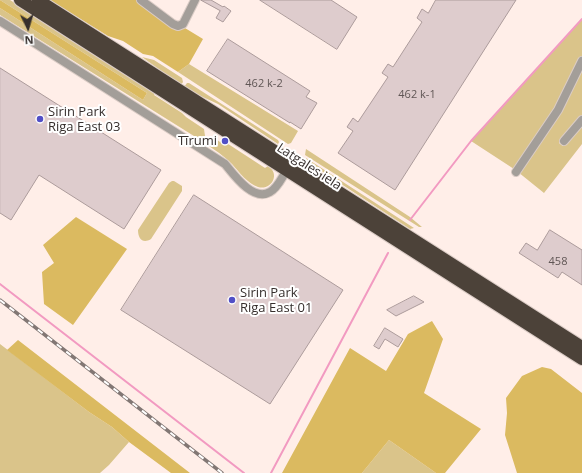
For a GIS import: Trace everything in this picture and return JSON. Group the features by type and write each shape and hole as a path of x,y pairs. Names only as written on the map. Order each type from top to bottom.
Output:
{"highway":[{"name":"Latgales iela","path":"20,0 582,347"},
{"name":"Latgales iela","path":"38,0 582,359"}],"street":[{"path":"140,0 178,26 183,24 195,0"},
{"path":"0,21 225,164 242,184 257,193 263,195 271,192 290,166"},
{"path":"516,172 558,110 582,61"},
{"path":"564,141 582,120"}],"shaded area":[{"path":"0,0 10,0 155,92 154,95 204,129 205,136 202,141 0,15 0,8 143,100 147,93"},
{"path":"0,0 147,93 143,100 0,8"},
{"path":"50,0 139,0 203,39 189,64 178,72 153,56 143,54 123,41 108,36"},
{"path":"582,19 582,56 563,95 514,169 471,141"},
{"path":"142,57 154,60 182,78 183,82 181,85"},
{"path":"189,64 298,131 291,143 288,144 178,72"},
{"path":"582,66 582,115 559,143 563,146 582,124 582,144 544,193 518,172"},
{"path":"187,83 278,140 278,144 218,104 184,87"},
{"path":"213,137 220,142 222,140 265,168 268,166 274,173 273,181 267,187 263,188 254,185 247,180 226,158 204,143 208,138"},
{"path":"306,149 410,217 422,227 419,227 305,155"},
{"path":"306,158 414,228 410,229 309,163"},
{"path":"172,181 182,186 182,191 151,239 143,241 140,238 138,230 169,183"},
{"path":"76,217 127,249 73,325 44,304 42,272 54,263 43,245"},
{"path":"432,321 443,339 424,393 481,429 445,473 436,473 389,440 362,473 282,473 350,348 386,371 408,334"},
{"path":"18,340 190,473 171,473 129,442 112,427 89,412 7,350"},
{"path":"0,344 89,412 112,427 129,442 100,473 0,473"},
{"path":"542,367 551,369 582,393 582,473 517,473 505,435 507,413 506,398 522,376"},
{"path":"389,440 436,473 362,473"}],"building":[{"path":"201,0 211,0 231,11 223,22 216,18 220,11"},
{"path":"260,0 331,0 357,17 337,49"},
{"path":"436,0 516,0 395,190 338,153 353,131 347,127 353,118 358,122 388,77 382,73 388,64 393,67 422,22 417,18 422,9 428,13"},
{"path":"228,39 310,91 306,97 317,103 301,129 207,71"},
{"name":"Sirin Park Riga East 03","path":"0,68 161,170 124,229 39,175 11,220 0,213"},
{"name":"Sirin Park Riga East 01","path":"194,195 343,290 270,404 121,310"},
{"path":"550,230 582,250 582,285 562,272 558,278 519,253 526,243 537,250"},
{"path":"414,296 424,302 396,316 387,310"},
{"path":"385,328 403,339 398,347 385,339 379,349 374,346"}],"waterway":[{"path":"410,220 471,141 582,19"},
{"path":"271,473 388,253"},
{"path":"0,284 244,473"}],"railway":[{"path":"0,300 222,473"}],"place":[{"name":"Sirin Park Riga East 03","path":"40,119"},
{"name":"Tīrumi","path":"225,141"},
{"name":"Sirin Park Riga East 01","path":"232,300"}]}
